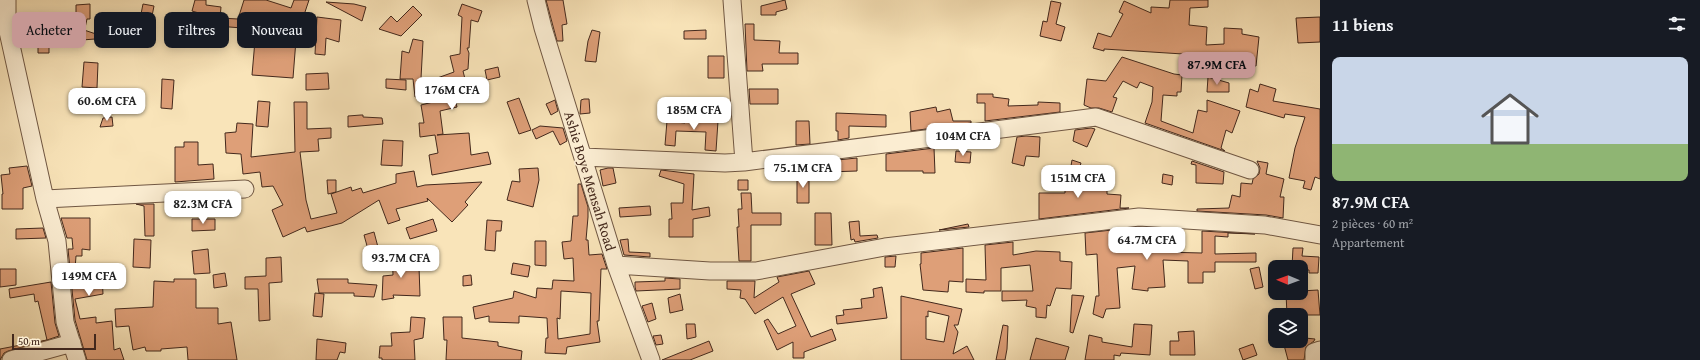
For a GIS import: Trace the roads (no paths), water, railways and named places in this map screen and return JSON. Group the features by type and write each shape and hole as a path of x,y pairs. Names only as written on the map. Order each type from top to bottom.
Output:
{"street":[{"path":"6,0 7,27 45,199 57,240 65,322 77,360"},
{"name":"Ashie Boye Mensah Road","path":"536,0 543,28 616,265 651,360"},
{"path":"732,0 744,162"},
{"path":"583,157 725,163 744,162 1096,116 1250,170"},
{"path":"45,199 245,188"},
{"path":"616,265 710,271 756,271 885,247 1139,217 1265,225 1320,235"},
{"path":"11,360 72,343"},
{"path":"1314,360 1314,352 1320,350"}]}
